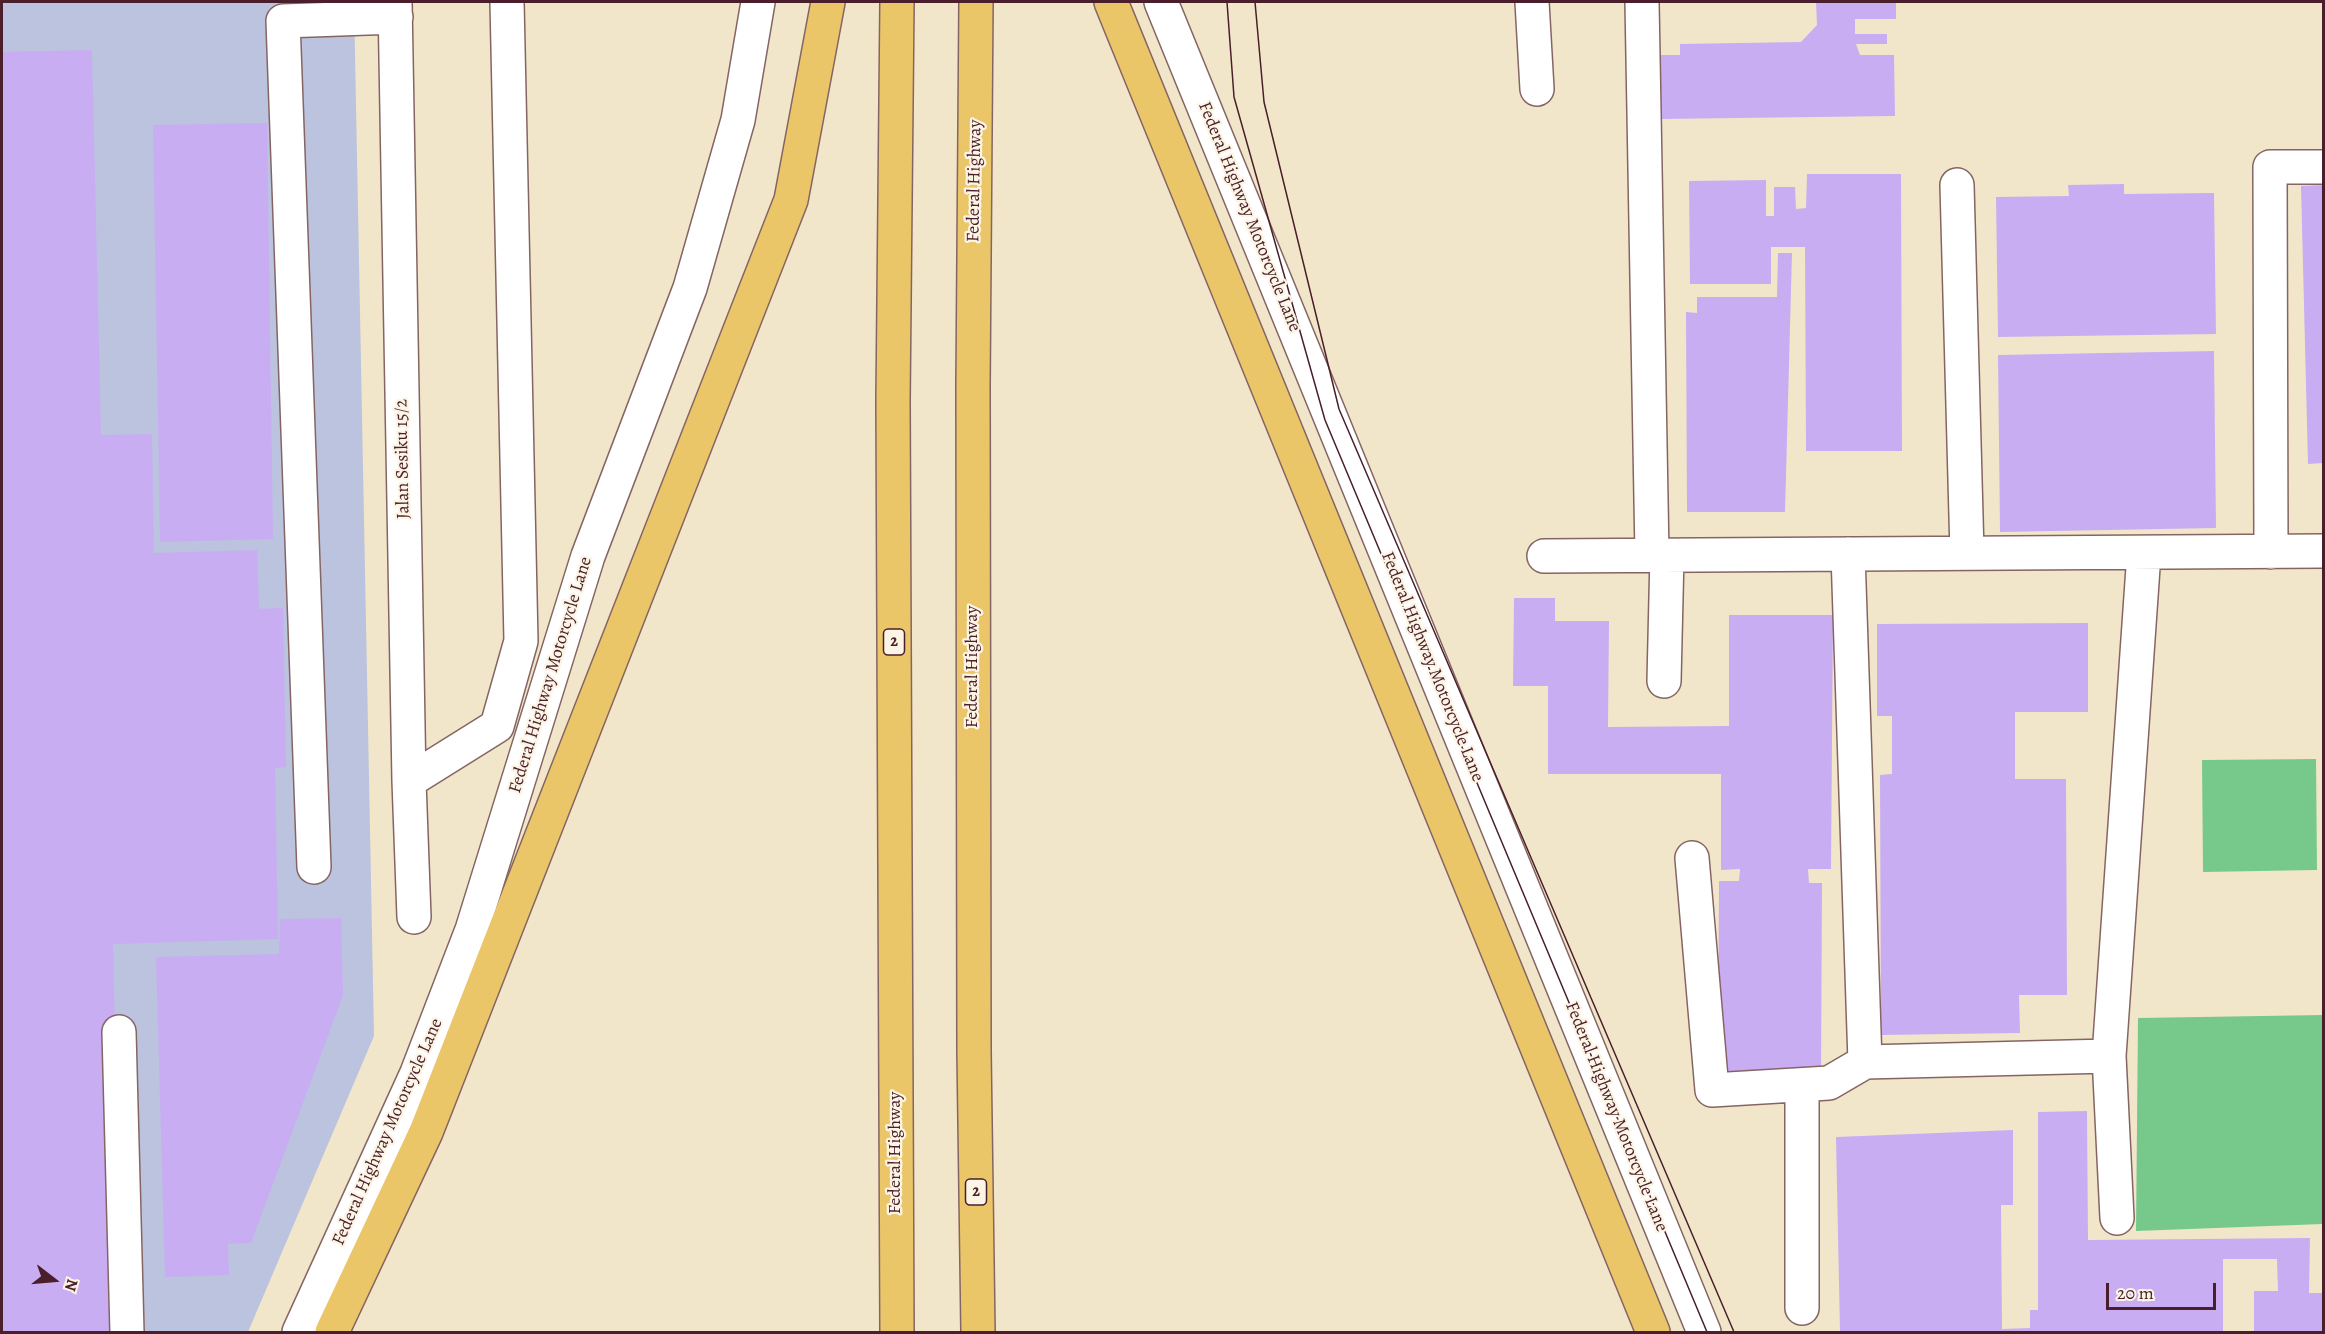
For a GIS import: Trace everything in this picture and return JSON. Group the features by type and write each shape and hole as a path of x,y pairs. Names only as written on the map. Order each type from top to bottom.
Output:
{"highway":[{"path":"332,1332 426,1132 791,200 828,2"},
{"name":"Federal Highway","path":"897,2 893,413 897,1332"},
{"name":"Federal Highway","path":"976,2 973,385 974,1051 978,1332"},
{"path":"1111,2 1653,1332"}],"street":[{"path":"409,781 497,726 521,641 507,2"},
{"name":"Federal Highway Motorcycle Lane","path":"299,1332 417,1074 472,930 588,556 690,288 738,120 758,2"},
{"name":"Federal Highway Motorcycle Lane","path":"1161,2 1704,1332"},
{"path":"1532,2 1537,89"},
{"path":"1642,2 1664,681"},
{"path":"314,867 283,21 395,9"},
{"name":"Jalan Sesiku 15/2","path":"395,9 409,781 414,917"},
{"path":"2271,552 2270,167 2324,167"},
{"path":"1957,185 1967,553"},
{"path":"1544,556 2324,552"},
{"path":"2117,1218 2109,1056 2144,553"},
{"path":"1848,554 1865,1062"},
{"path":"1692,858 1712,1090 1829,1083 1865,1062 2109,1056"},
{"path":"119,1032 127,1332"},
{"path":"1802,1084 1802,1308"}],"shaded area":[{"path":"2,2 354,2 374,1036 248,1332 2,1332"}],"green space":[{"path":"2316,759 2317,870 2203,872 2202,760"},
{"path":"2323,1015 2323,1224 2136,1231 2138,1018"}],"building":[{"path":"1816,2 1896,2 1896,19 1855,19 1855,34 1887,34 1887,44 1856,44 1860,55 1894,55 1895,116 1659,119 1659,55 1680,55 1680,44 1801,42 1817,25"},
{"path":"92,50 101,435 152,434 154,553 257,550 259,609 283,608 286,767 275,768 278,939 113,944 122,1332 2,1332 2,52"},
{"path":"267,123 273,539 160,542 153,125"},
{"path":"1807,174 1901,174 1902,451 1806,451 1805,247 1771,247 1771,284 1690,284 1689,181 1766,180 1766,216 1774,216 1774,187 1795,187 1796,209 1806,208"},
{"path":"2124,184 2124,194 2214,193 2216,334 1998,337 1996,197 2069,196 2068,185"},
{"path":"2324,185 2324,463 2308,464 2301,186"},
{"path":"1778,253 1792,253 1785,512 1687,512 1686,312 1697,313 1697,297 1777,297"},
{"path":"2214,351 2216,528 2000,532 1998,355"},
{"path":"1514,598 1555,598 1555,621 1609,621 1608,727 1729,726 1729,615 1833,615 1831,869 1808,869 1809,883 1822,883 1821,1077 1718,1076 1719,881 1739,881 1740,869 1721,870 1721,774 1548,774 1548,686 1513,686"},
{"path":"2088,623 2088,712 2015,712 2015,779 2066,779 2067,995 2019,995 2020,1033 1881,1035 1880,775 1892,774 1892,716 1877,716 1877,624"},
{"path":"341,918 343,995 251,1243 228,1244 229,1275 165,1277 156,957 279,954 280,919"},
{"path":"2087,1111 2088,1240 2310,1238 2309,1293 2324,1293 2324,1332 2254,1332 2254,1291 2278,1291 2277,1259 2223,1259 2223,1332 1840,1332 1836,1137 2013,1130 2013,1205 2001,1205 2002,1329 2030,1328 2030,1310 2038,1310 2038,1112"}],"tram line":[{"path":"1227,2 1234,97 1325,420 1707,1332"},
{"path":"1255,2 1264,102 1339,409 1734,1332"}]}
